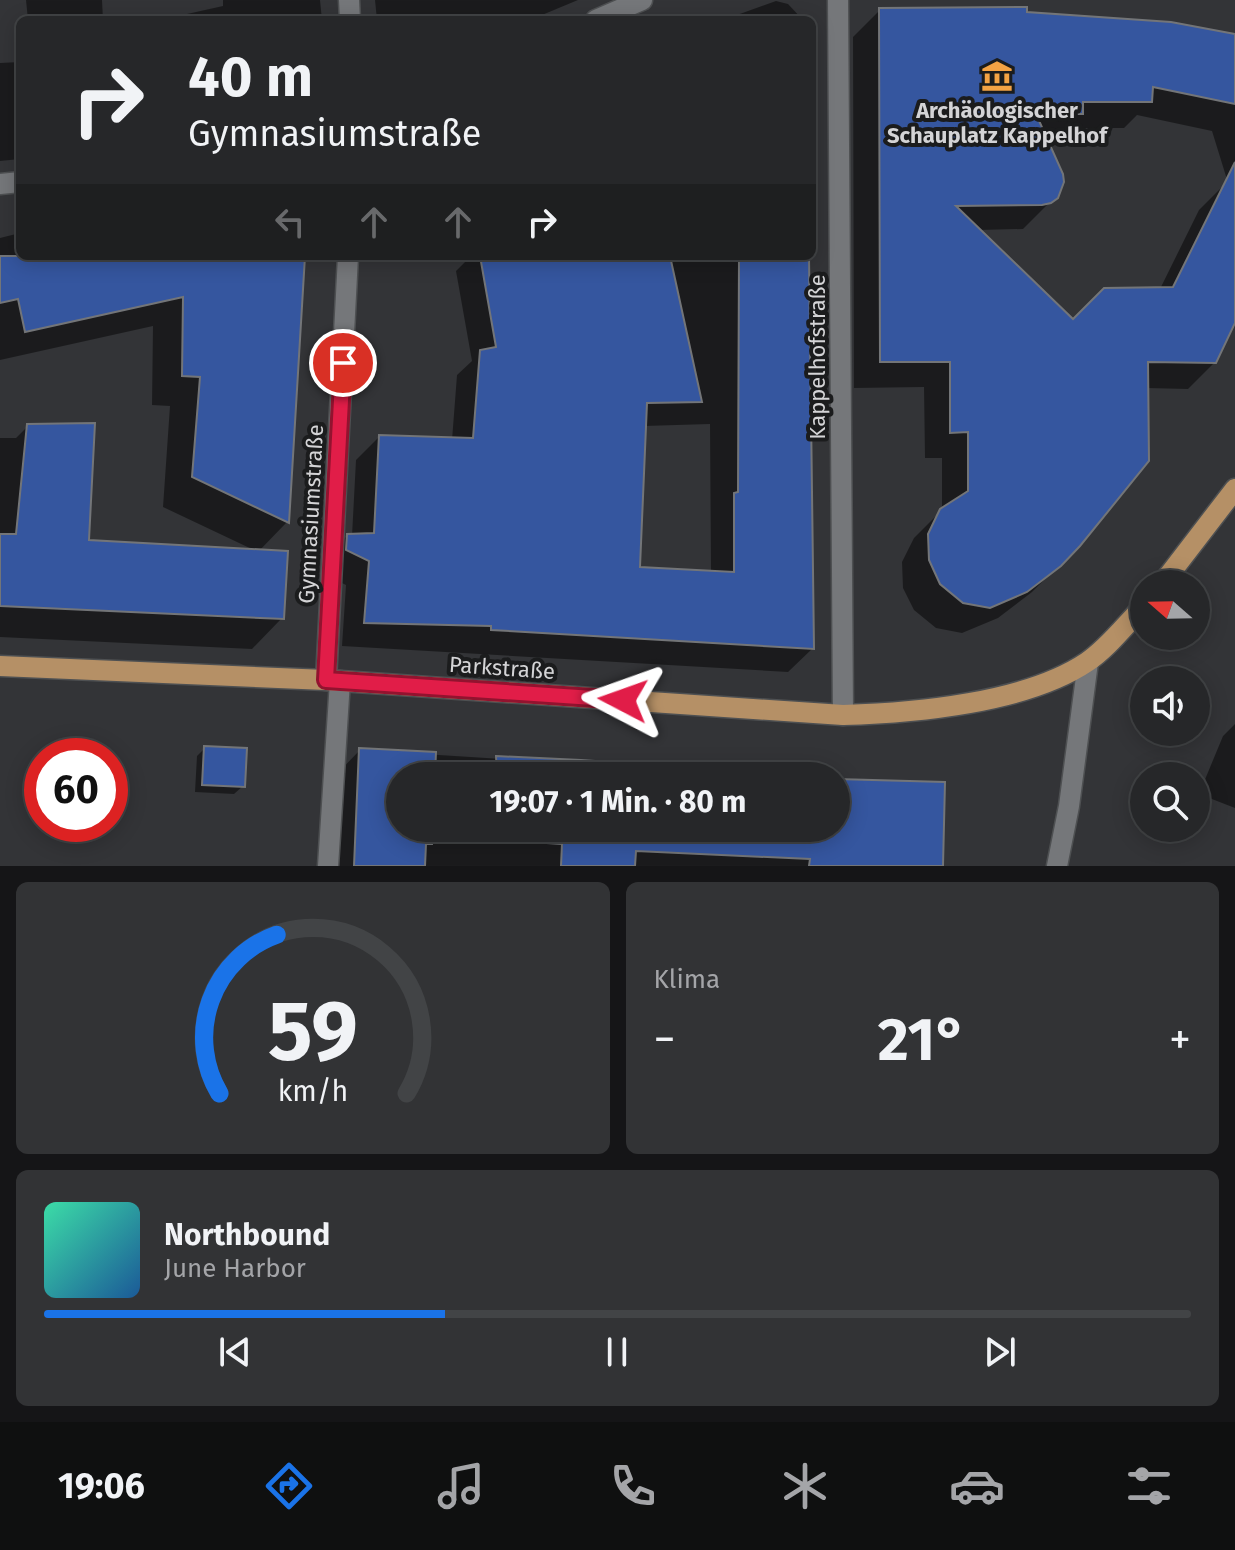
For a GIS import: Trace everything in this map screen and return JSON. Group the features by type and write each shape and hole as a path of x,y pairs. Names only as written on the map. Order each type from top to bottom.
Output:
{"main road":[{"path":"1173,570 1235,489"},
{"path":"1088,662 1130,620"},
{"name":"Parkstraße","path":"0,666 333,680 843,715 936,707 1009,695 1088,662"}],"street":[{"path":"605,16 642,0"},
{"name":"Kappelhofstraße","path":"838,0 843,715"},
{"name":"Gymnasiumstraße","path":"328,866 348,260"},
{"path":"1057,866 1069,806 1088,662"}],"building":[{"path":"1027,7 1027,12 1171,22 1235,34 1235,104 1153,87 1152,102 1083,102 1083,114 1036,114 1063,174 1064,182 1058,198 1042,205 956,206 1073,319 1104,288 1173,287 1235,162 1235,323 1216,363 1148,362 1149,461 1061,566 1027,592 990,608 963,603 940,584 929,560 928,534 940,509 968,491 968,432 950,433 950,362 880,362 879,8"},
{"path":"0,256 16,256 16,260 305,260 289,523 192,477 200,377 182,376 183,297 25,332 18,299 0,303"},
{"path":"481,260 671,260 702,402 647,403 640,567 734,572 734,493 738,492 739,260 809,260 814,649 491,630 491,626 364,623 369,561 346,550 347,534 374,533 379,435 473,438 480,350 496,347"},
{"path":"95,423 89,540 288,551 284,619 0,606 0,534 16,534 27,424"},
{"path":"204,746 247,748 245,787 202,785"},
{"path":"359,748 436,752 436,762 386,762 386,842 432,842 426,844 425,866 354,866"},
{"path":"496,756 609,762 496,762"},
{"path":"850,779 945,782 943,866 809,866 810,859 636,851 635,866 561,866 562,844 531,842 850,842"}],"place":[{"name":"Archäologischer Schauplatz Kappelhof","path":"997,76"}],"route":[{"path":"343,363 326,680 623,700"}]}
